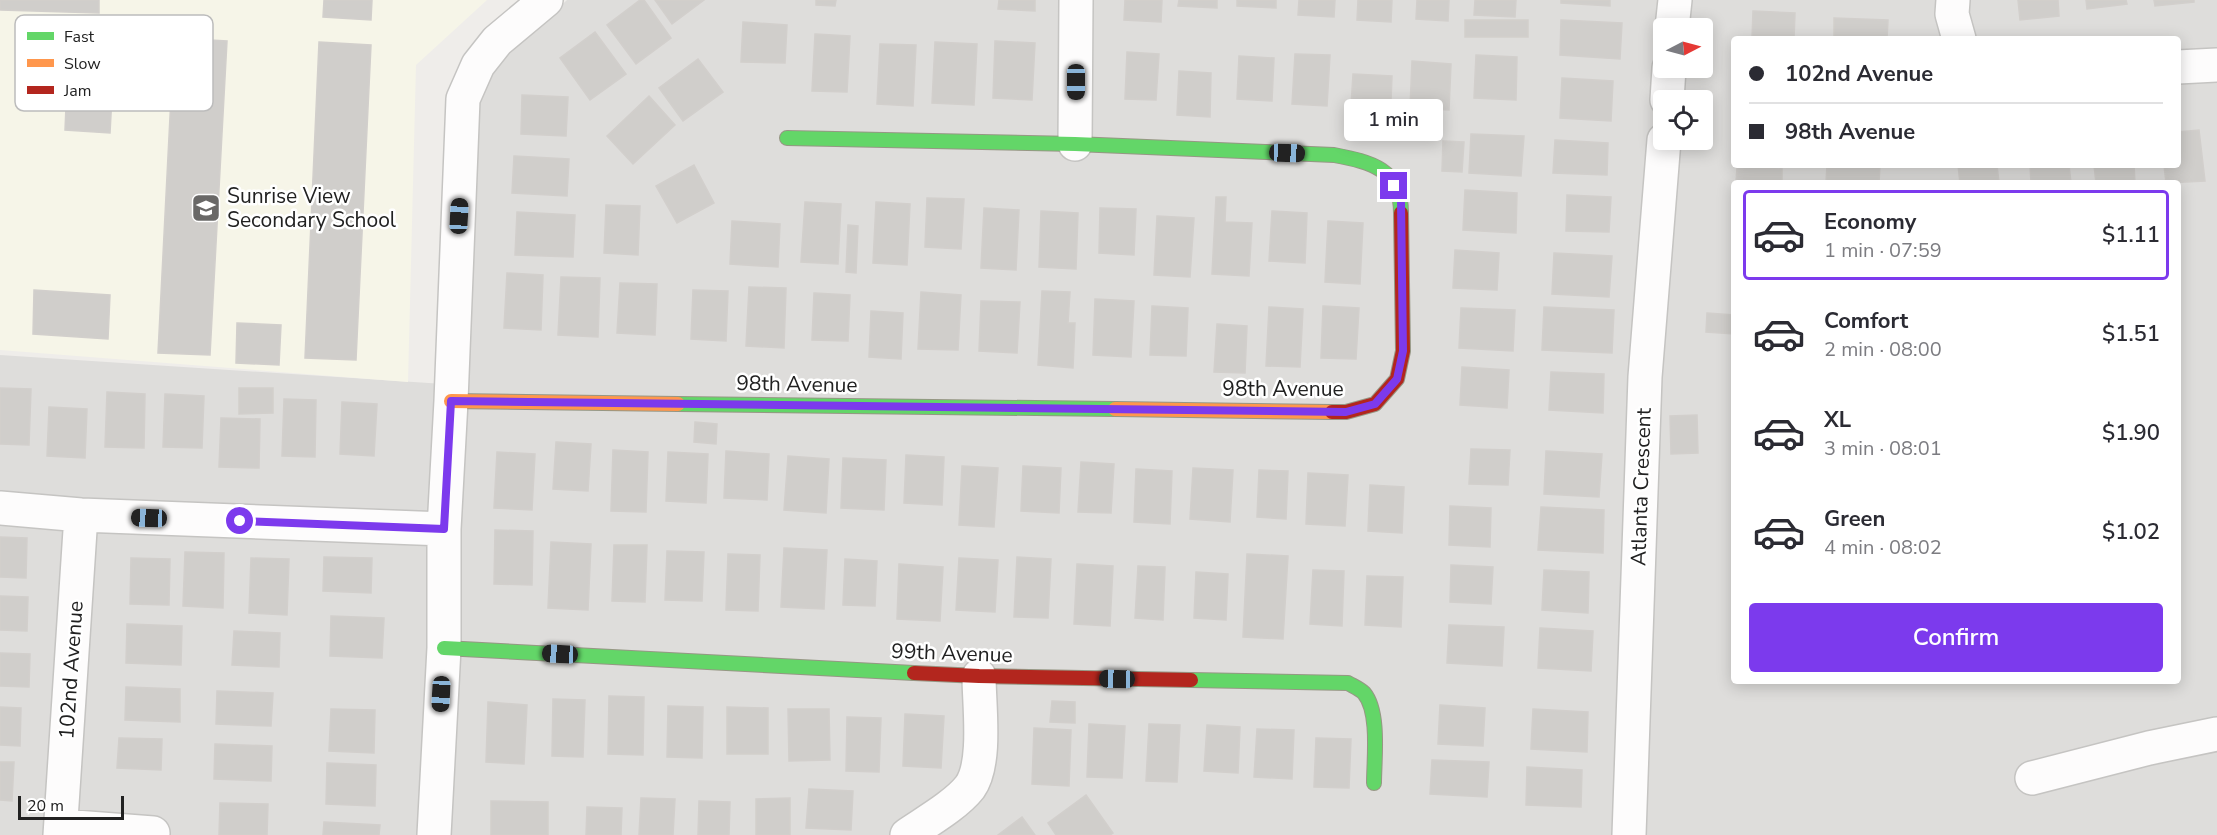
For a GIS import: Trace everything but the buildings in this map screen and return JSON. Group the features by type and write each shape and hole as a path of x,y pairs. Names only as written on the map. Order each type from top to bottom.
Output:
{"street":[{"path":"434,835 444,648 444,529 463,99 478,64 497,41 546,0"},
{"path":"1075,144 1076,0"},
{"path":"1673,18 1674,0"},
{"path":"1953,0 1952,14 1958,36"},
{"path":"2181,67 2217,65"},
{"name":"98th Avenue","path":"451,401 1346,412 1375,404 1397,379 1403,351 1401,201 1387,172 1361,160 1334,155 1075,144 787,138"},
{"name":"Atlanta Crescent","path":"1629,835 1645,377 1663,150"},
{"path":"0,508 81,515 444,529"},
{"name":"102nd Avenue","path":"81,515 61,830 153,833"},
{"name":"99th Avenue","path":"444,648 979,676 1348,683 1364,692 1371,703 1374,727 1374,783"},
{"path":"907,835 971,786 981,755 979,676"},
{"path":"2032,778 2149,748 2217,734"}],"shaded area":[{"name":"Sunrise View Secondary School","path":"0,0 487,0 416,65 408,382 0,350"},
{"path":"567,0 2217,0 2217,835 0,835 0,355 459,385 468,93"}],"traffic: fast":[{"path":"787,138 1075,144 1334,155 1371,165 1390,177 1400,198 1401,213"},
{"path":"678,404 1115,409"},
{"path":"444,648 914,673"},
{"path":"1191,680 1348,683 1364,693 1372,712 1375,736 1374,783"}],"traffic: slow":[{"path":"451,401 678,404"},
{"path":"1115,409 1332,412"}],"traffic: jam":[{"path":"1332,412 1346,412 1375,404 1397,379 1403,351 1401,213"},
{"path":"914,673 1191,680"}],"place":[{"name":"Sunrise View Secondary School","path":"206,208"}],"route":[{"path":"240,521 444,529 451,401 1346,412 1375,404 1397,379 1403,351 1401,201 1394,186"}]}
